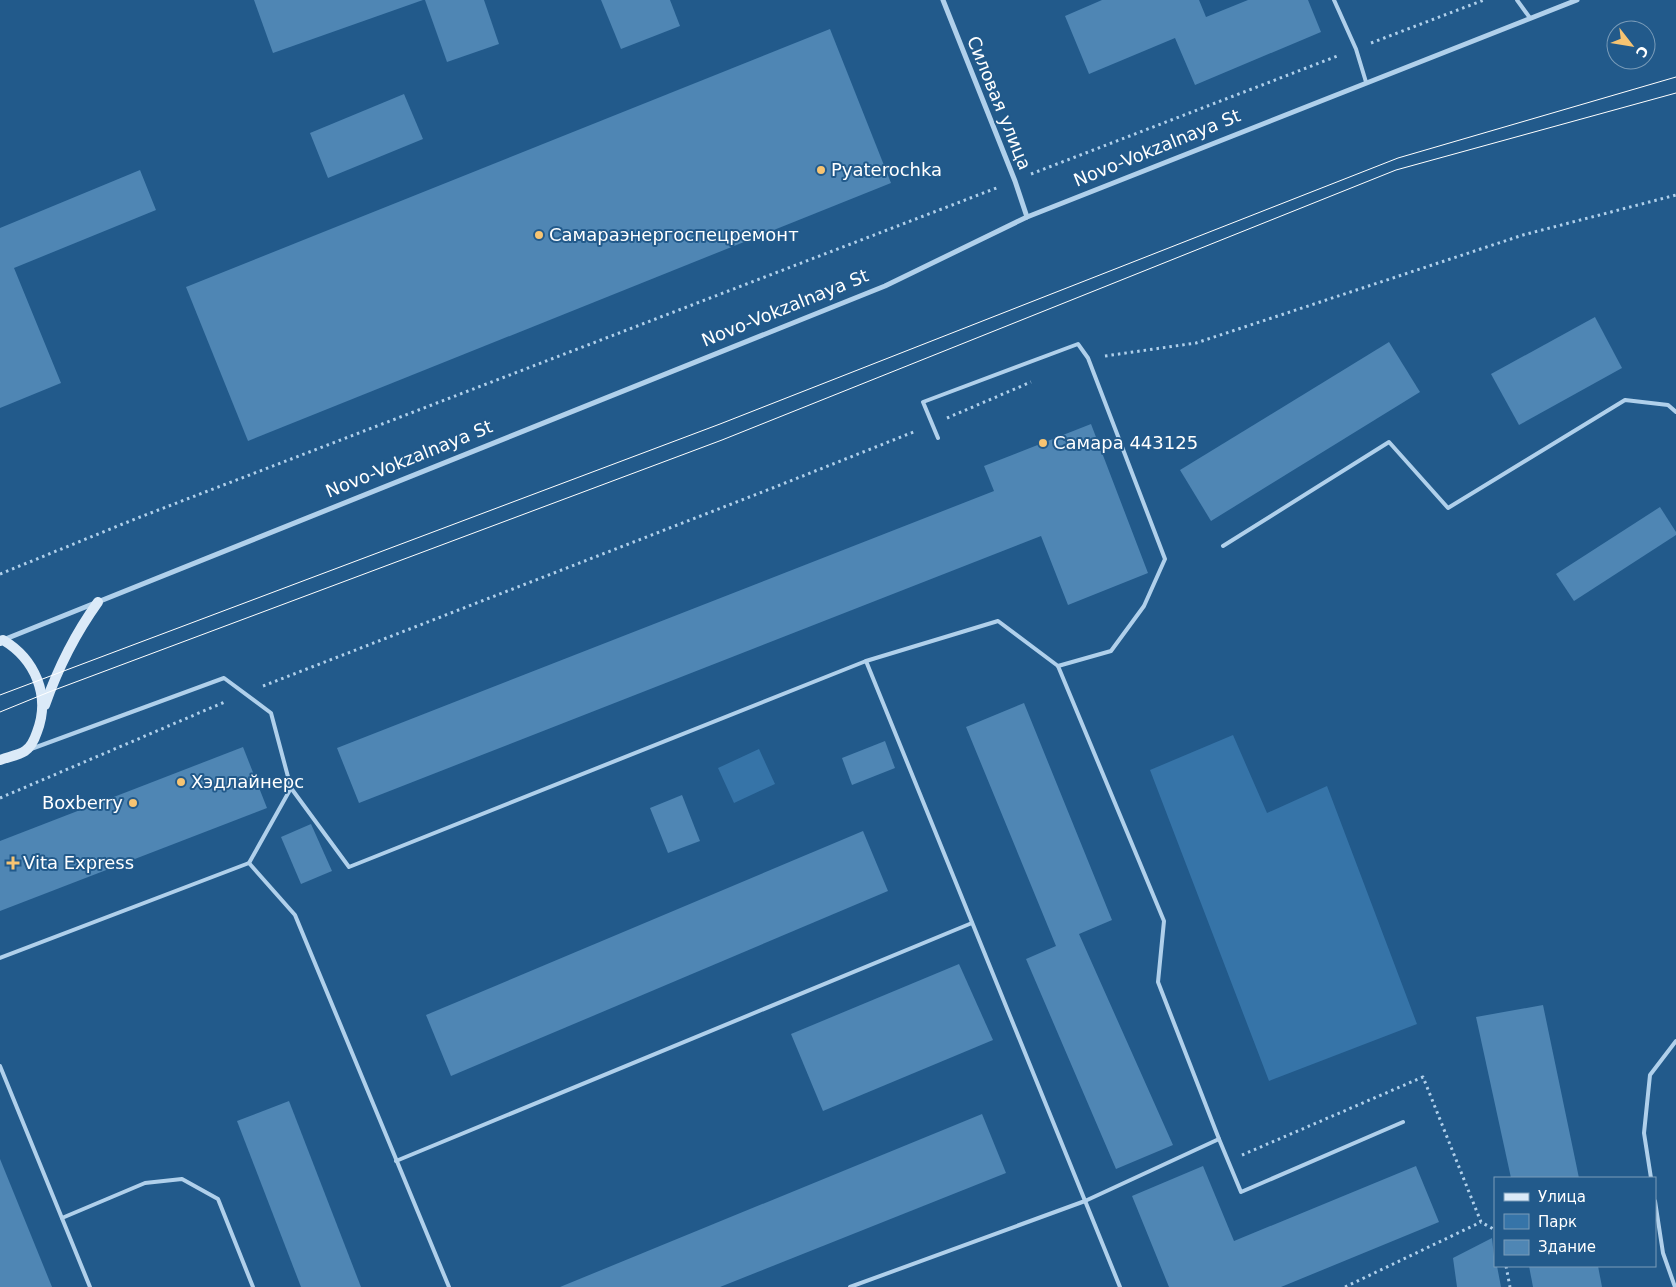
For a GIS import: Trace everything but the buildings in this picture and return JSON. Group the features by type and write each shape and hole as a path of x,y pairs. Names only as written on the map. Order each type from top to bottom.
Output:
{"main road":[{"path":"43,710 66,654 95,603"},
{"name":"Novo-Vokzalnaya St","path":"1,641 15,647 32,667 42,695 43,710 35,738 26,750"},
{"path":"0,760 26,750"}],"street":[{"name":"Силовая улица","path":"943,0 1027,217"},
{"name":"Novo-Vokzalnaya St","path":"1,641 885,286 1027,217 1577,0"}],"lane":[{"path":"1334,0 1356,50 1366,82"},
{"path":"1517,0 1530,18"},
{"path":"938,438 923,402 1078,344 1088,358 1165,558 1144,606 1111,651 1058,666"},
{"path":"1223,546 1389,442 1448,508 1625,400 1668,405 1676,412"},
{"path":"26,750 224,678 272,713 291,788 349,867 866,661 998,621 1058,666 1164,921 1158,982 1241,1192 1403,1122"},
{"path":"866,661 1120,1287"},
{"path":"0,958 249,863 291,788"},
{"path":"249,863 295,916 449,1287"},
{"path":"396,1161 972,923"},
{"path":"1651,1177 1644,1133 1650,1075 1676,1041"},
{"path":"0,1066 90,1287"},
{"path":"850,1287 1086,1201 1219,1139"},
{"path":"62,1218 145,1182 182,1179 218,1199 253,1287"},
{"path":"1656,1208 1663,1253 1675,1287"}],"path":[{"path":"0,574 144,516 1484,0"},
{"path":"1088,358 1196,343 1523,235 1676,196"},
{"path":"0,798 245,694 770,489 1033,382"},
{"path":"1345,1287 1481,1222"},
{"path":"1506,1267 1510,1287"}],"green space":[{"path":"1233,735 1267,813 1327,786 1417,1024 1269,1081 1150,770"},
{"path":"759,749 775,784 734,803 718,768"}],"tram line":[{"path":"0,695 720,424 1398,158 1676,77"},
{"path":"0,712 722,440 1396,170 1676,93"}],"place":[{"name":"Pyaterochka","path":"821,170"},
{"name":"Самараэнергоспецремонт","path":"539,235"},
{"name":"Самара 443125","path":"1043,443"},
{"name":"Хэдлайнерс","path":"181,782"},
{"name":"Boxberry","path":"133,803"},
{"name":"Vita Express","path":"13,863"}]}
